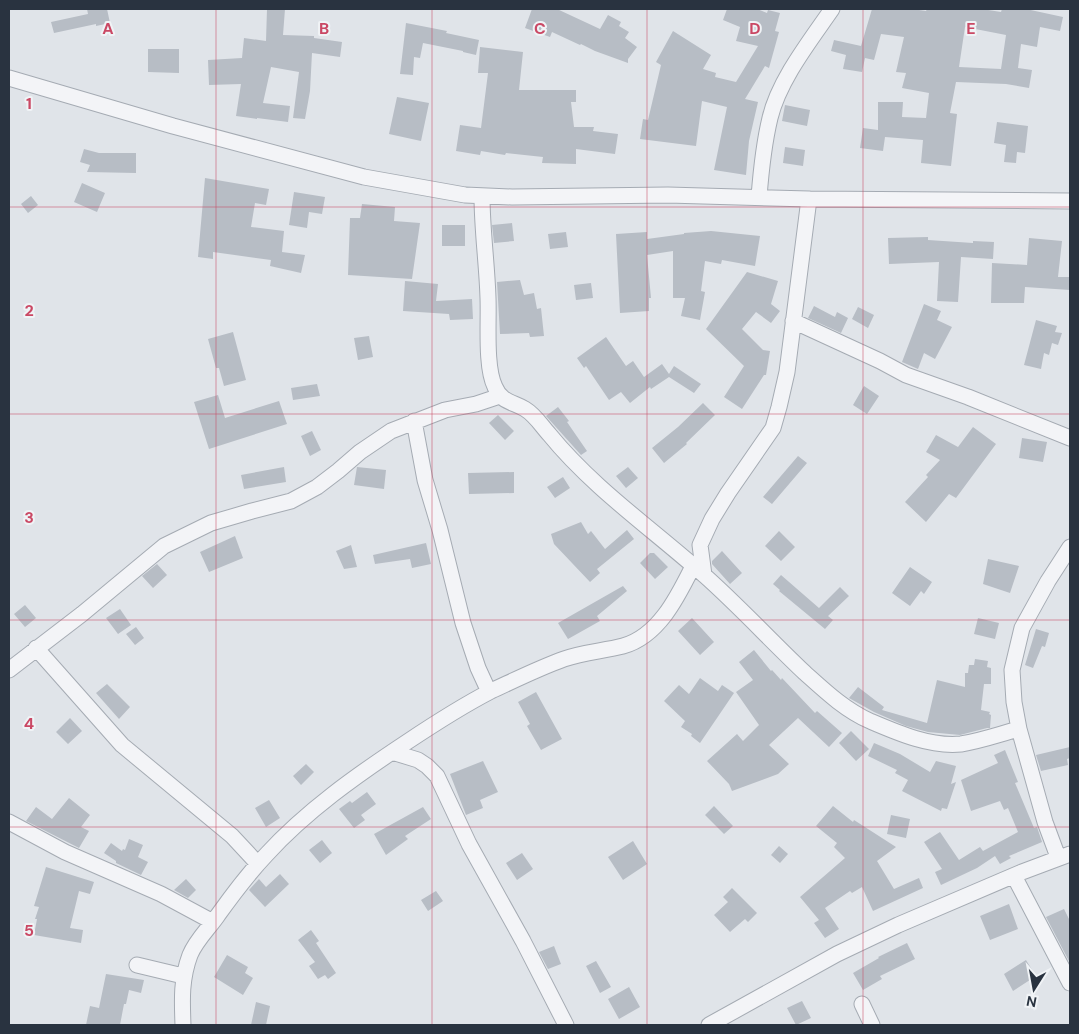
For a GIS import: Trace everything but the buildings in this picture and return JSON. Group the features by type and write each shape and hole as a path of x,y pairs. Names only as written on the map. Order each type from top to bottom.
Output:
{"street":[{"path":"760,197 770,117 786,80 832,9"},
{"path":"9,78 154,120 364,177 465,195 574,197 668,195 809,199 1070,201"},
{"path":"482,196 490,370 494,386 500,396 534,416 586,476 698,570 828,693 848,709 869,720 911,737 946,744 979,740 1019,730"},
{"path":"183,1025 183,976 191,952 234,893 258,864 296,826 392,752 452,712 489,692 565,658 625,645 646,634 665,614 698,570 700,545 712,519 773,428 787,372 809,199"},
{"path":"793,321 880,360 906,375 968,397 1070,438"},
{"path":"9,670 82,614 164,546 211,523 252,510 291,501 317,486 360,452 392,432 414,422 445,410 476,404 500,396"},
{"path":"414,422 425,480 440,530 463,623 478,668 489,692"},
{"path":"674,550 700,545"},
{"path":"710,1025 837,954 898,925 1064,856 1045,822 1019,730 1012,670 1022,628 1070,547"},
{"path":"36,648 122,745 232,836 258,864"},
{"path":"392,752 418,760 437,776 469,844 523,941 566,1025"},
{"path":"9,822 65,852 161,894 213,922"},
{"path":"1014,876 1070,983"},
{"path":"137,965 183,976"},
{"path":"862,1004 872,1025"}]}
